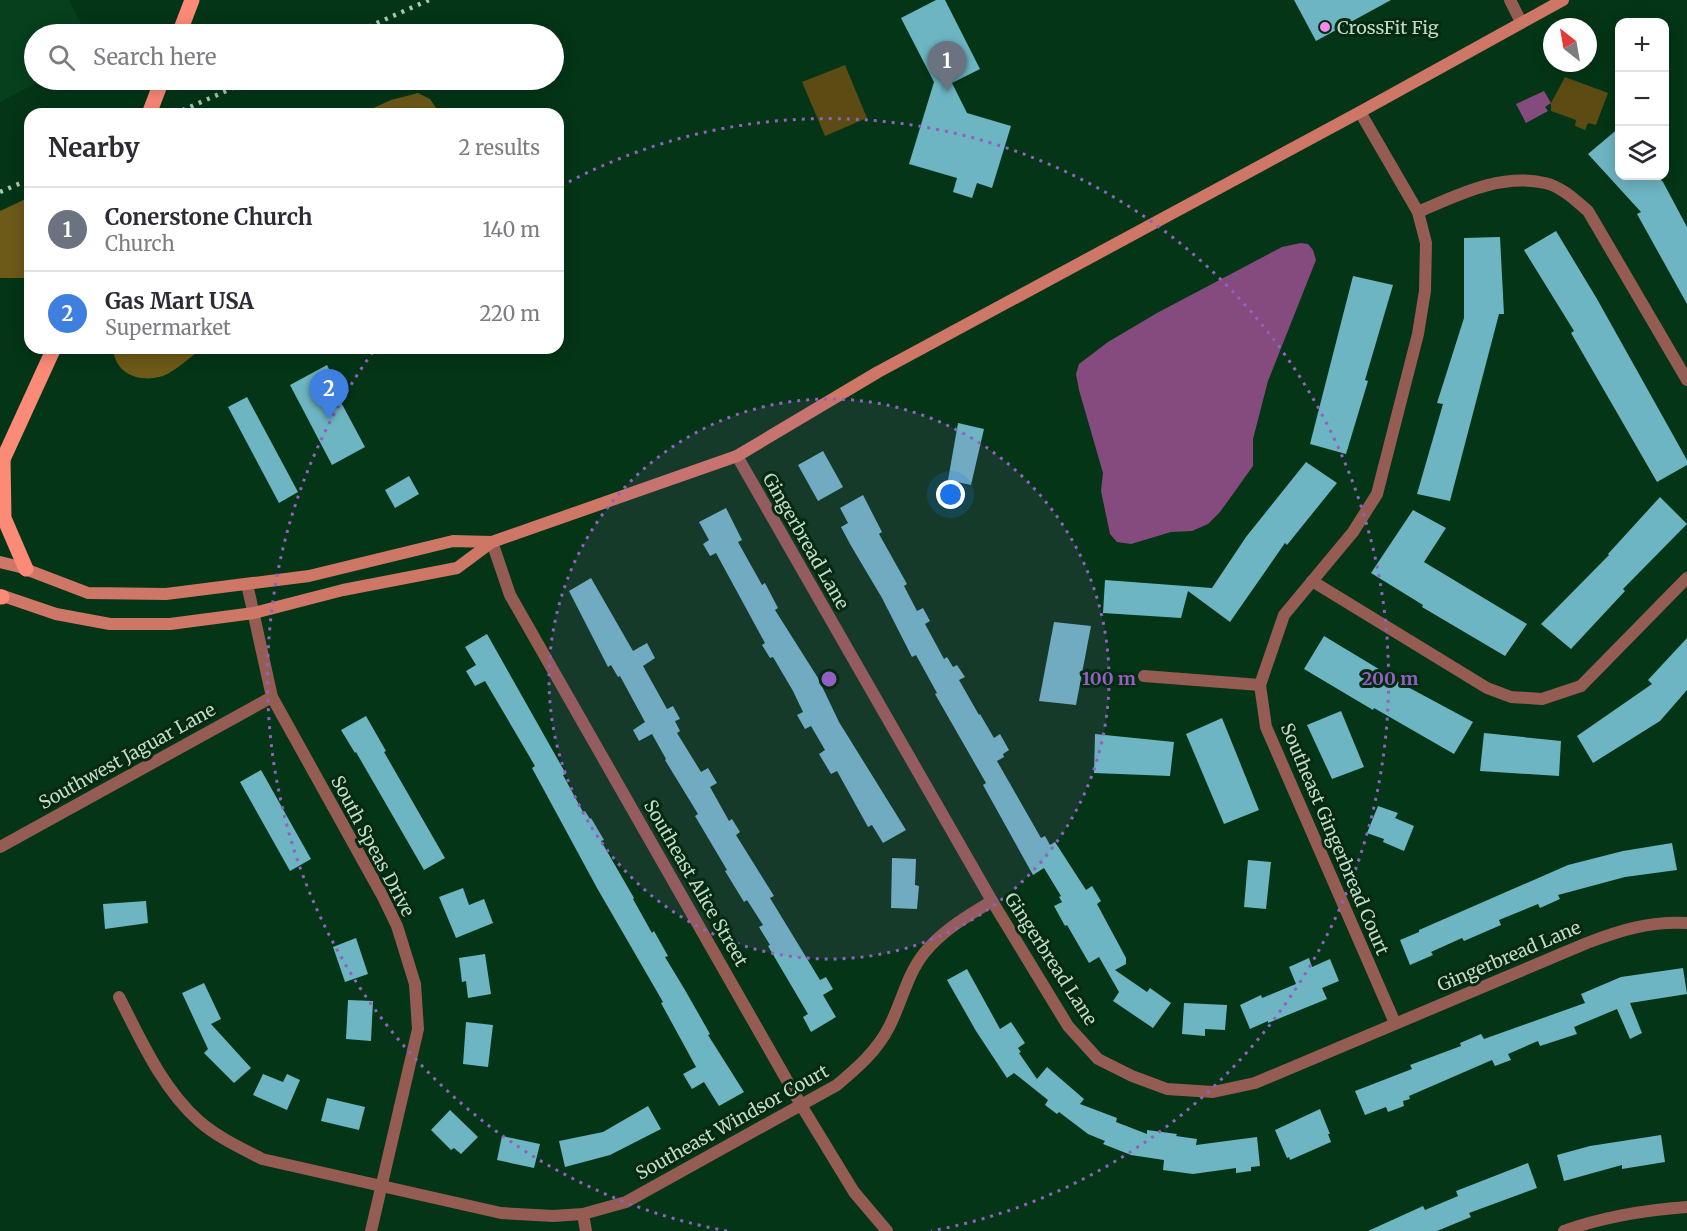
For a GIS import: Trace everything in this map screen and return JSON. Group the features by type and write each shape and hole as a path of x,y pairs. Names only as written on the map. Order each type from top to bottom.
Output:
{"main road":[{"path":"183,24 192,0"},
{"path":"1,596 56,614 110,624 170,624 254,613 343,590 457,568 492,542 737,456 878,372 1563,0"},
{"path":"151,108 158,90"},
{"path":"26,569 4,518 2,462 51,354"},
{"path":"0,562 26,569 88,593 166,594 309,576 453,541 492,542"}],"street":[{"path":"1510,0 1521,22"},
{"name":"Southeast Gingerbread Court","path":"1360,112 1418,212 1426,243 1425,291 1418,334 1377,494 1353,532 1284,615 1260,685 1266,727 1395,1023"},
{"path":"1418,212 1470,190 1509,180 1546,183 1568,194 1588,211 1687,380"},
{"name":"Gingerbread Lane","path":"737,456 992,901 1068,1026 1098,1059 1132,1076 1167,1089 1213,1092 1255,1083 1587,943 1628,928 1672,922 1687,923"},
{"name":"Southeast Alice Street","path":"492,542 510,595 801,1105 854,1192 887,1231"},
{"path":"1312,581 1487,688 1511,697 1542,699 1581,686 1687,578"},
{"name":"South Speas Drive","path":"248,584 272,697 387,905 397,926 414,984 418,1029 371,1231"},
{"path":"1143,676 1260,685"},
{"name":"Southwest Jaguar Lane","path":"0,847 272,697"},
{"name":"Southeast Windsor Court","path":"119,997 143,1044 175,1097 200,1122 229,1142 262,1159 501,1213 553,1216 583,1214 626,1202 837,1085 860,1066 879,1045 889,1027 912,971 925,952 946,929 992,901"},
{"path":"1564,1231 1588,1222 1655,1210 1687,1207"},
{"path":"583,1214 586,1231"}],"shaded area":[{"path":"0,0 69,0 81,24 24,24 24,89 0,102"},
{"path":"845,65 867,118 825,136 802,82"},
{"path":"1565,77 1608,93 1596,125 1588,123 1585,130 1575,126 1576,120 1551,111 1551,103"},
{"path":"1544,91 1551,103 1545,107 1548,111 1526,123 1516,104"},
{"path":"418,93 430,99 436,108 373,108 391,100"},
{"path":"24,200 24,278 0,278 0,211"},
{"path":"1308,244 1316,260 1268,381 1253,439 1253,466 1220,512 1208,524 1192,531 1171,532 1131,544 1117,542 1110,534 1101,491 1103,473 1079,390 1076,374 1079,364 1108,342 1157,313 1282,247"},
{"path":"114,354 195,354 167,374 154,378 130,375 118,365"}],"building":[{"path":"936,0 945,0 980,69 952,83 967,113 1011,126 992,188 977,183 972,198 953,192 957,178 909,164 934,82 901,18"},
{"name":"CrossFit Fig","path":"1294,0 1391,0 1316,41"},
{"path":"1615,131 1615,180 1661,180 1663,182 1687,227 1687,304 1637,214 1641,212 1588,154"},
{"path":"1556,231 1597,299 1687,460 1687,465 1657,482 1571,333 1574,331 1524,250"},
{"path":"1500,237 1504,314 1499,314 1450,501 1417,494 1443,404 1437,403 1464,318 1464,238"},
{"path":"1353,276 1393,285 1346,454 1310,444"},
{"path":"327,365 339,389 335,391 365,447 332,465 290,385"},
{"path":"247,397 298,492 279,503 228,407"},
{"path":"958,423 984,429 971,485 948,480"},
{"path":"823,451 843,487 818,501 798,465"},
{"path":"1306,462 1337,483 1287,545 1285,543 1230,622 1188,591 1181,618 1103,613 1105,580 1212,588 1246,537"},
{"path":"409,476 419,494 395,508 385,490"},
{"path":"863,495 882,532 879,534 907,584 904,586 917,611 923,608 930,621 925,624 944,659 947,657 953,667 957,665 965,677 959,680 979,715 994,738 1000,734 1009,750 997,761 1041,838 1045,836 1050,845 1055,842 1086,890 1092,886 1101,901 1097,904 1126,958 1126,964 1115,970 1147,992 1150,988 1171,1003 1153,1028 1113,1001 1119,992 1099,957 1089,963 1067,925 1065,926 1054,906 1062,902 1059,897 1061,896 1044,868 1033,875 983,785 986,783 935,694 937,693 916,655 912,657 882,598 850,544 841,527 848,523 840,508"},
{"path":"1660,497 1687,524 1623,589 1625,591 1571,649 1541,624 1609,555"},
{"path":"726,508 742,540 738,542 762,585 765,583 778,608 775,610 818,678 839,722 906,830 883,843 872,825 868,827 837,771 831,774 819,754 825,750 811,726 805,729 797,715 803,712 793,691 773,657 770,658 762,645 765,643 716,553 710,556 703,544 709,540 699,522"},
{"path":"1413,510 1446,528 1424,562 1527,624 1505,656 1422,607 1423,605 1371,573"},
{"path":"591,578 633,651 647,643 655,658 643,666 667,709 673,706 680,719 675,721 680,731 677,733 701,772 708,768 717,783 710,787 729,821 732,819 740,832 736,835 774,896 770,898 820,980 826,977 833,989 823,995 836,1017 811,1032 803,1017 808,1014 768,946 770,945 759,927 763,925 747,900 744,902 725,871 727,870 695,816 698,814 652,734 639,741 633,730 645,722 620,676 618,677 611,665 608,667 569,591"},
{"path":"1054,622 1091,626 1076,705 1039,701"},
{"path":"487,634 566,774 563,775 583,812 585,811 591,818 604,840 601,841 652,933 654,931 668,956 665,957 710,1034 708,1035 744,1092 719,1106 704,1082 692,1089 683,1074 696,1067 661,1003 663,1002 597,888 532,768 535,766 485,681 475,686 466,671 476,665 465,647"},
{"path":"1324,636 1391,678 1473,722 1454,754 1304,669"},
{"path":"1687,638 1687,690 1660,721 1593,763 1577,736 1652,684 1648,680"},
{"path":"1341,711 1364,767 1332,779 1307,725"},
{"path":"366,716 445,858 424,870 341,730"},
{"path":"1222,718 1259,810 1224,824 1186,734"},
{"path":"1484,733 1561,741 1559,776 1480,771"},
{"path":"1095,734 1174,742 1170,776 1094,773"},
{"path":"261,770 311,859 290,871 240,782"},
{"path":"1378,806 1398,813 1395,818 1414,826 1404,851 1383,842 1384,839 1367,833"},
{"path":"1672,843 1677,870 1625,877 1558,895 1560,899 1540,908 1538,904 1499,920 1501,925 1464,941 1462,938 1431,952 1433,955 1410,965 1400,940 1419,930 1568,865 1623,851"},
{"path":"892,858 916,859 915,885 919,886 917,909 891,908"},
{"path":"1248,860 1271,862 1266,909 1244,907"},
{"path":"463,888 469,905 484,899 493,923 456,938 439,897"},
{"path":"146,901 148,923 105,929 103,904"},
{"path":"356,938 368,974 345,982 333,947"},
{"path":"485,954 491,994 468,998 466,981 462,982 459,958"},
{"path":"1309,958 1312,967 1330,959 1339,981 1322,988 1327,999 1250,1029 1240,1005 1261,995 1262,998 1296,984 1289,967"},
{"path":"1683,968 1687,994 1630,1003 1642,1033 1630,1039 1617,1009 1574,1027 1577,1034 1540,1046 1538,1041 1508,1054 1511,1060 1495,1066 1492,1060 1409,1096 1410,1099 1403,1101 1404,1106 1388,1112 1386,1107 1365,1115 1355,1091 1412,1069 1410,1065 1461,1046 1460,1043 1481,1034 1484,1039 1585,1003 1581,994 1621,977"},
{"path":"967,969 1000,1029 1011,1022 1025,1043 1018,1048 1021,1052 1019,1053 1037,1079 1047,1067 1084,1099 1080,1104 1117,1118 1116,1122 1147,1134 1147,1130 1177,1134 1176,1136 1197,1139 1196,1145 1257,1137 1260,1166 1251,1167 1251,1171 1236,1173 1236,1168 1193,1174 1163,1170 1164,1160 1131,1155 1103,1144 1105,1141 1088,1134 1059,1112 1057,1114 1045,1105 1048,1100 1014,1073 1007,1078 976,1031 947,980"},
{"path":"204,983 221,1019 211,1024 251,1068 234,1083 204,1053 208,1049 182,993"},
{"path":"348,1000 373,1001 371,1041 346,1039"},
{"path":"1184,1003 1227,1005 1225,1030 1205,1029 1205,1036 1182,1034"},
{"path":"466,1022 493,1025 488,1067 463,1064"},
{"path":"263,1074 283,1082 287,1074 300,1080 287,1110 253,1095"},
{"path":"327,1098 365,1107 359,1130 321,1121"},
{"path":"648,1106 661,1129 610,1155 565,1167 559,1141 603,1132"},
{"path":"1320,1109 1331,1142 1290,1160 1275,1130"},
{"path":"450,1110 478,1137 461,1154 454,1148 451,1150 431,1130"},
{"path":"1661,1135 1665,1162 1622,1169 1622,1165 1564,1181 1557,1155 1590,1146"},
{"path":"502,1136 540,1144 534,1168 497,1160"},
{"path":"1528,1163 1537,1188 1469,1213 1471,1217 1437,1231 1368,1231 1423,1206 1425,1210 1458,1196 1456,1191"}],"railway":[{"path":"375,24 429,0"},
{"path":"188,108 228,90"},
{"path":"0,192 24,182"}],"place":[{"name":"CrossFit Fig","path":"1325,27"},
{"name":"Conerstone Church","path":"947,91"},
{"name":"Gas Mart USA","path":"329,419"}]}
